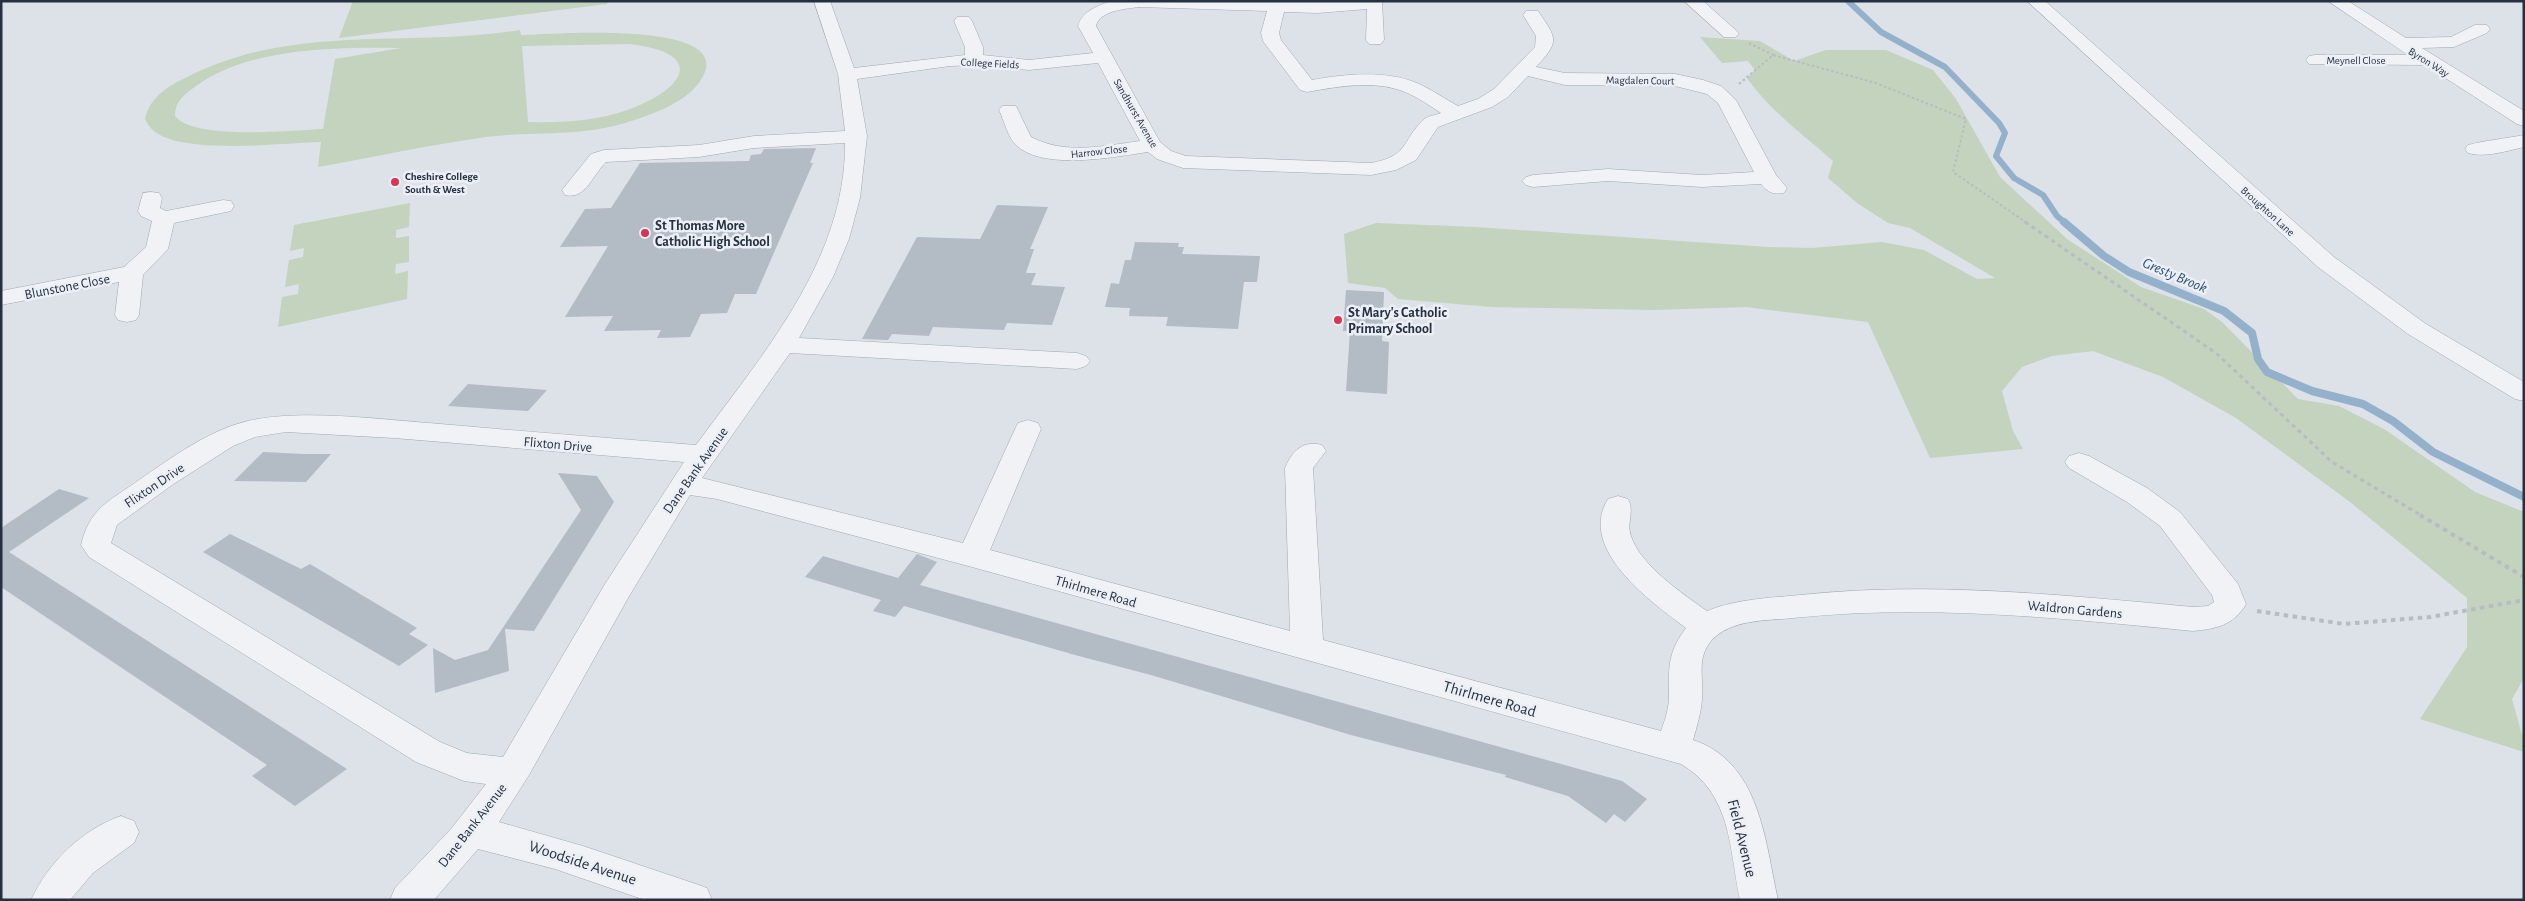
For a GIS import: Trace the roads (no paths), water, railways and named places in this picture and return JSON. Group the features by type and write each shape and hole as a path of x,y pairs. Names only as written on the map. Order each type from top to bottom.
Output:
{"street":[{"name":"Dane Bank Avenue","path":"409,900 470,832 512,773 634,562 683,484 784,345 817,286 843,219 850,190 856,136 847,75 822,1"},
{"path":"1692,1 1730,33"},
{"name":"Broughton Lane","path":"2035,1 2326,262 2417,329 2524,393"},
{"name":"Byron Way","path":"2336,1 2426,60 2524,120"},
{"name":"Sandhurst Avenue","path":"1375,40 1375,3 1330,8 1139,2 1118,4 1100,10 1088,21 1087,26 1152,145 1164,155 1189,163 1371,169 1389,166 1403,160 1413,151 1426,128 1436,120 1493,98 1524,69 1544,48 1546,41 1546,36 1532,14"},
{"path":"1277,6 1270,33 1272,41 1307,91 1332,81 1396,83 1406,86 1456,113"},
{"path":"963,21 974,47 974,60"},
{"path":"2400,43 2454,42 2472,30"},
{"name":"College Fields","path":"847,75 974,60 1029,65 1103,56"},
{"name":"Meynell Close","path":"2315,60 2426,60"},
{"name":"Magdalen Court","path":"1524,69 1566,79 1674,80 1708,88 1723,96 1772,182 1702,181 1608,175 1534,181"},
{"name":"Harrow Close","path":"1009,110 1023,141 1062,154 1090,154 1152,145"},
{"path":"573,190 598,158 604,156 699,151 754,142 856,136"},
{"path":"2475,148 2494,148 2524,141"},
{"path":"151,198 149,211 164,218 223,206"},
{"path":"132,273 157,249 164,218"},
{"name":"Blunstone Close","path":"1,298 132,273 127,315"},
{"path":"784,345 1077,361"},
{"name":"Flixton Drive","path":"512,773 464,767 428,752 100,550 96,545 100,527 116,510 223,440 234,434 271,425 394,430 704,455"},
{"path":"972,556 1028,429"},
{"path":"1307,647 1299,468 1302,460 1312,451"},
{"name":"Waldron Gardens","path":"1673,749 1686,696 1684,682 1685,660 1693,641 1706,627 1733,615 1813,604 1931,600 2046,605 2193,619 2220,615 2230,604 2227,592 2170,519 2137,495 2079,462"},
{"name":"Thirlmere Road","path":"683,484 717,490 972,556 1673,749"},
{"path":"1618,506 1614,521 1620,548 1631,563 1670,600 1706,627"},
{"name":"Field Avenue","path":"1673,749 1691,753 1703,760 1727,782 1737,802 1758,900"},
{"path":"50,900 58,883 70,869 121,832"},
{"name":"Woodside Avenue","path":"470,832 516,841 576,858 693,900"}],"waterway":[{"name":"Gresty Brook","path":"1848,1 1881,32 1945,67 1999,123 2005,133 1996,156 2014,178 2043,195 2057,216 2065,223"},
{"name":"Gresty Brook","path":"2064,222 2104,256 2129,272 2224,311 2252,333 2258,359 2267,372 2312,391 2363,404 2393,421 2433,452 2524,497"}],"place":[{"name":"Cheshire College South & West","path":"395,182"},
{"name":"St Thomas More Catholic High School","path":"645,233"},
{"name":"St Mary's Catholic Primary School","path":"1338,320"}]}
